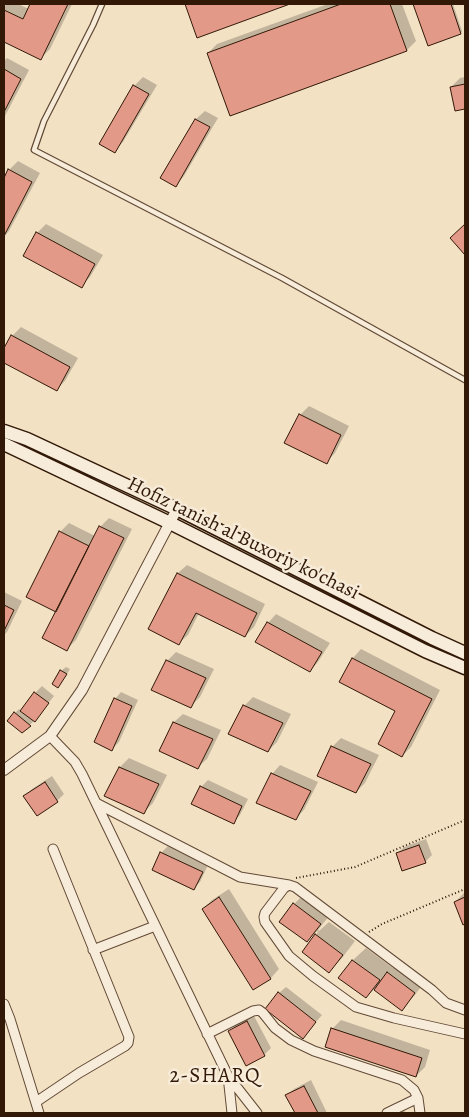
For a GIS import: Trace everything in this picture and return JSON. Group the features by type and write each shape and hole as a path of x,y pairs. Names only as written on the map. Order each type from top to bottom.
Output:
{"main road":[{"name":"Hofiz tanish al Buxoriy ko'chasi","path":"4,431 27,439 177,509 465,653"},
{"name":"Hofiz tanish al Buxoriy ko'chasi","path":"4,444 170,522 425,651 465,668"}],"street":[{"path":"4,770 50,736 82,690 177,509"},
{"path":"50,736 75,762 82,774 228,1076 257,1113"},
{"path":"96,803 240,877 294,887 432,990 446,1003 465,1010"},
{"path":"36,1102 79,1073 125,1046 128,1042 128,1037 53,849"},
{"path":"289,885 284,888 264,917 265,922 289,956 356,1007 394,1018 465,1034"},
{"path":"93,950 155,926"},
{"path":"4,1004 7,1021 39,1113"},
{"path":"208,1034 253,1011 259,1010 276,1028 291,1040 314,1051 402,1080 414,1090 418,1098 420,1113"},
{"path":"228,1076 232,1113"},
{"path":"386,1113 418,1098"}],"lane":[{"path":"102,4 94,25 44,121 34,150 282,278 465,380"}],"path":[{"path":"289,885 293,878 355,867 465,820"},
{"path":"362,938 382,924 465,889"}],"building":[{"path":"30,4 68,4 41,60 4,42 4,10 23,19"},
{"path":"185,4 290,4 197,38"},
{"path":"341,4 390,4 407,51 230,116 207,53"},
{"path":"413,4 451,4 461,34 428,46"},
{"path":"4,69 21,79 4,112"},
{"path":"465,84 465,109 455,111 450,87"},
{"path":"133,85 149,94 115,153 99,144"},
{"path":"195,119 210,127 176,187 160,178"},
{"path":"8,169 32,182 4,236 4,178"},
{"path":"465,224 465,255 450,238"},
{"path":"36,232 95,264 82,288 23,256"},
{"path":"11,335 70,367 57,391 4,363 4,348"},
{"path":"299,414 341,435 327,464 284,443"},
{"path":"99,526 124,538 67,651 42,638"},
{"path":"59,531 89,546 56,612 26,597"},
{"path":"177,573 257,613 245,637 196,613 179,645 148,629"},
{"path":"4,605 14,610 4,631"},
{"path":"267,622 322,652 310,672 255,642"},
{"path":"352,658 432,699 402,757 378,744 395,711 339,682"},
{"path":"166,660 206,678 191,708 151,690"},
{"path":"60,670 67,674 58,688 52,684"},
{"path":"34,692 49,703 35,722 20,711"},
{"path":"114,698 132,706 112,751 94,742"},
{"path":"243,705 283,723 268,752 228,734"},
{"path":"14,712 31,726 22,733 7,721"},
{"path":"173,722 213,739 198,769 159,751"},
{"path":"331,746 371,764 356,793 317,776"},
{"path":"119,767 159,784 144,814 104,796"},
{"path":"271,773 311,791 296,820 256,803"},
{"path":"45,782 58,802 37,816 23,796"},
{"path":"200,786 242,806 234,824 191,804"},
{"path":"419,845 426,863 402,871 396,853"},
{"path":"160,852 203,872 194,890 152,870"},
{"path":"219,897 271,979 253,990 202,909"},
{"path":"465,897 465,924 463,925 454,902"},
{"path":"293,903 321,924 307,942 279,922"},
{"path":"315,934 343,955 329,973 302,952"},
{"path":"352,960 380,980 366,998 338,978"},
{"path":"387,972 415,993 402,1011 374,990"},
{"path":"278,992 316,1022 303,1039 265,1009"},
{"path":"247,1021 265,1056 246,1066 228,1031"},
{"path":"331,1028 422,1058 416,1077 325,1047"},
{"path":"304,1086 318,1113 295,1113 285,1095"}],"district":[{"name":"2-SHARQ","path":"215,1077"}]}
